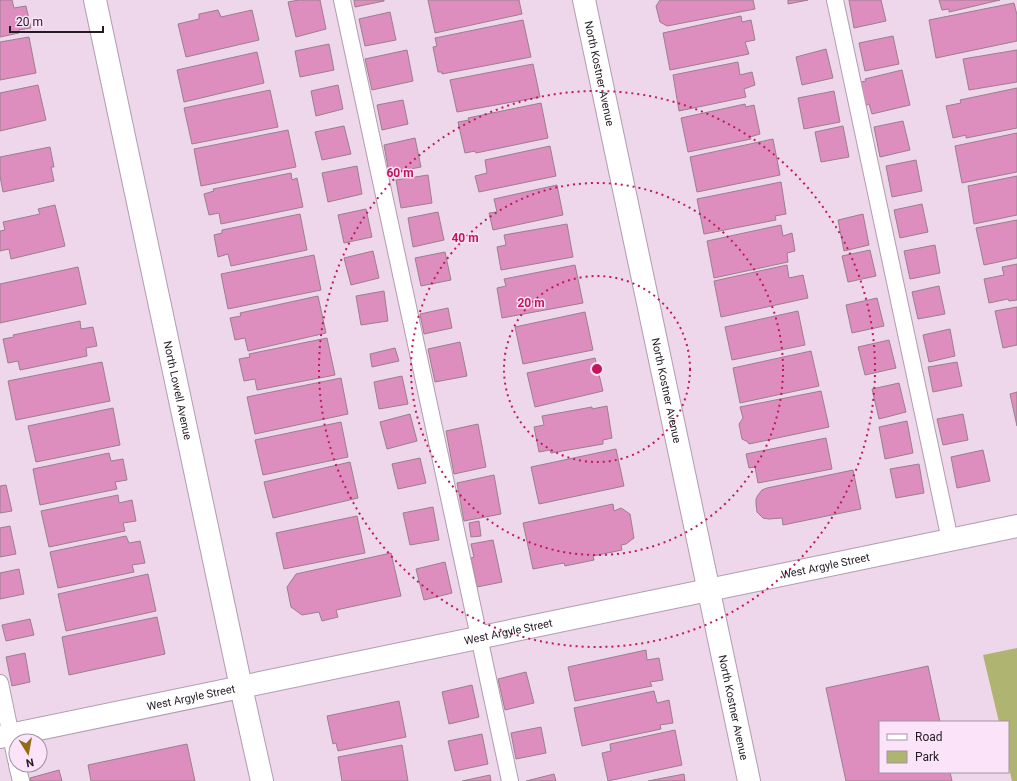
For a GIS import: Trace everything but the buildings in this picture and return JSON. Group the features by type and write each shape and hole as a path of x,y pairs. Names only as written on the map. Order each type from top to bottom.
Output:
{"street":[{"name":"North Lowell Avenue","path":"95,0 262,781"},
{"name":"North Kostner Avenue","path":"584,0 749,781"},
{"name":"West Argyle Street","path":"5,736 1017,526"}],"lane":[{"path":"342,0 510,781"},
{"path":"835,0 950,540"},
{"path":"0,683 5,736"}],"green space":[{"path":"1017,648 1017,781 1012,781 1009,768 1009,721 999,721 983,655"}]}
